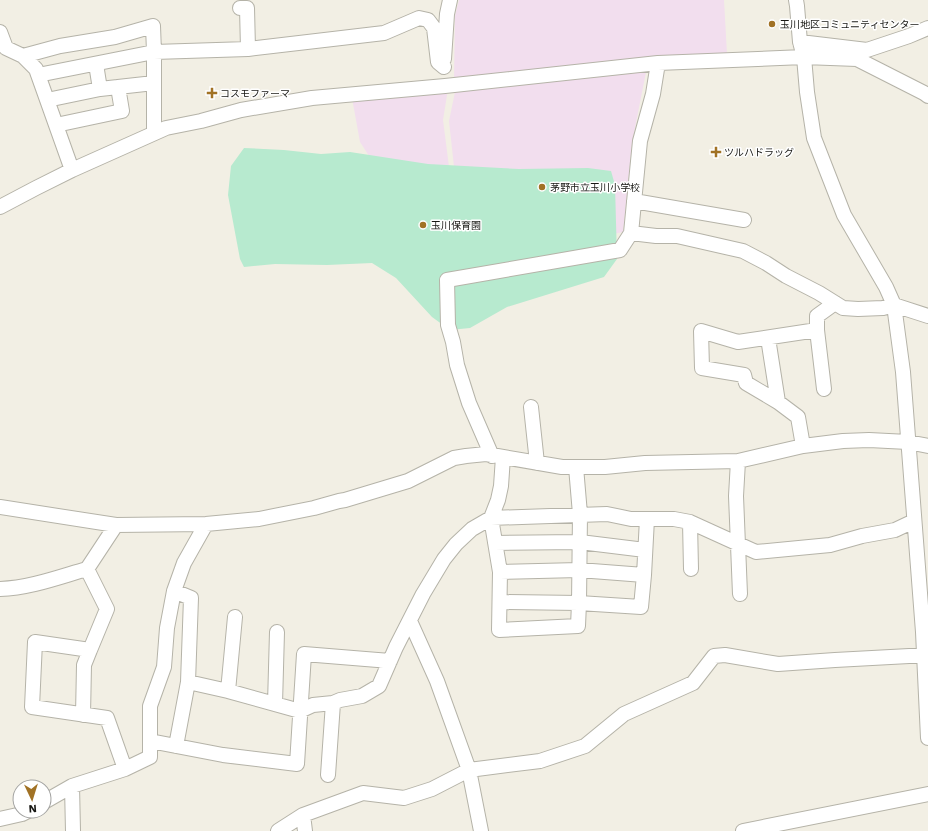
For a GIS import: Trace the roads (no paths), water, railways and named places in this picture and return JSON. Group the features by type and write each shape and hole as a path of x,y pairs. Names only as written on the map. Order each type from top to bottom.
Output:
{"street":[{"path":"445,86 444,67 447,14 450,0"},
{"path":"796,0 800,42 804,56 807,92 814,138 844,215 886,287 894,305 903,372 914,521 925,614 928,738"},
{"path":"240,8 247,8 248,49"},
{"path":"38,75 154,52 248,49 384,33 419,18 428,20 434,28 438,62 444,67"},
{"path":"23,56 60,46 115,37 152,26 154,52 154,133"},
{"path":"800,42 867,50 928,28"},
{"path":"0,32 6,48 23,56 36,69 72,170"},
{"path":"0,207 72,170 166,128 202,121 241,110 312,98 445,86 658,63 804,56 857,59 927,90"},
{"path":"576,467 580,514 580,603 578,626 499,630 500,572 491,518 498,500 501,486 498,457 469,403 456,365 453,342 448,325 447,280 620,250 632,233 640,141 653,94 658,63"},
{"path":"96,64 100,89"},
{"path":"47,100 100,89 154,83"},
{"path":"56,125 122,111 118,87"},
{"path":"634,201 744,220"},
{"path":"632,233 656,236 677,236 743,251 786,276 819,292 843,308 883,308 894,305 928,316"},
{"path":"824,389 816,316 835,303"},
{"path":"803,446 798,417 778,402 746,383 744,375 702,368 701,331 738,342 817,330"},
{"path":"768,338 778,402"},
{"path":"531,407 537,463"},
{"path":"0,507 116,525 206,524 259,519 345,500 408,481 454,458 466,456 486,454 562,467 605,467 645,463 738,461 803,446 843,441 869,440 908,442 928,446"},
{"path":"738,461 736,496 740,594"},
{"path":"188,682 228,691 300,711 313,705 333,703 340,700 362,696 379,686 410,621 444,559 456,544 472,529 491,518 606,514 631,519 674,519 690,522 756,552 830,545 862,536 895,530 914,521"},
{"path":"500,602 580,603 641,607 647,519"},
{"path":"690,522 690,569"},
{"path":"52,797 72,786 125,769 150,757 150,706 164,667 167,628 174,591 184,563 206,524"},
{"path":"0,588 14,588 87,569 116,525"},
{"path":"495,543 580,542 645,550"},
{"path":"83,715 84,666 107,609 87,569"},
{"path":"500,572 579,570 644,575"},
{"path":"174,591 191,598 188,682 176,746"},
{"path":"228,691 235,617"},
{"path":"410,621 437,681 469,770 480,831"},
{"path":"275,704 277,632"},
{"path":"90,650 35,642 32,707 107,718 125,769"},
{"path":"150,741 223,755 297,764 304,654 390,661"},
{"path":"278,831 303,815 363,793 404,798 432,789 469,770 540,761 585,746 624,714 693,683 714,656 725,655 778,664 926,655"},
{"path":"328,775 333,703"},
{"path":"72,786 73,831"},
{"path":"744,831 928,794"},
{"path":"303,815 305,831"},
{"path":"0,819 12,816"}],"place":[{"name":"玉川地区コミュニティセンター","path":"772,24"},
{"name":"コスモファーマ","path":"212,93"},
{"name":"ツルハドラッグ","path":"716,152"},
{"name":"茅野市立玉川小学校","path":"542,187"},
{"name":"玉川保育園","path":"423,225"}]}
